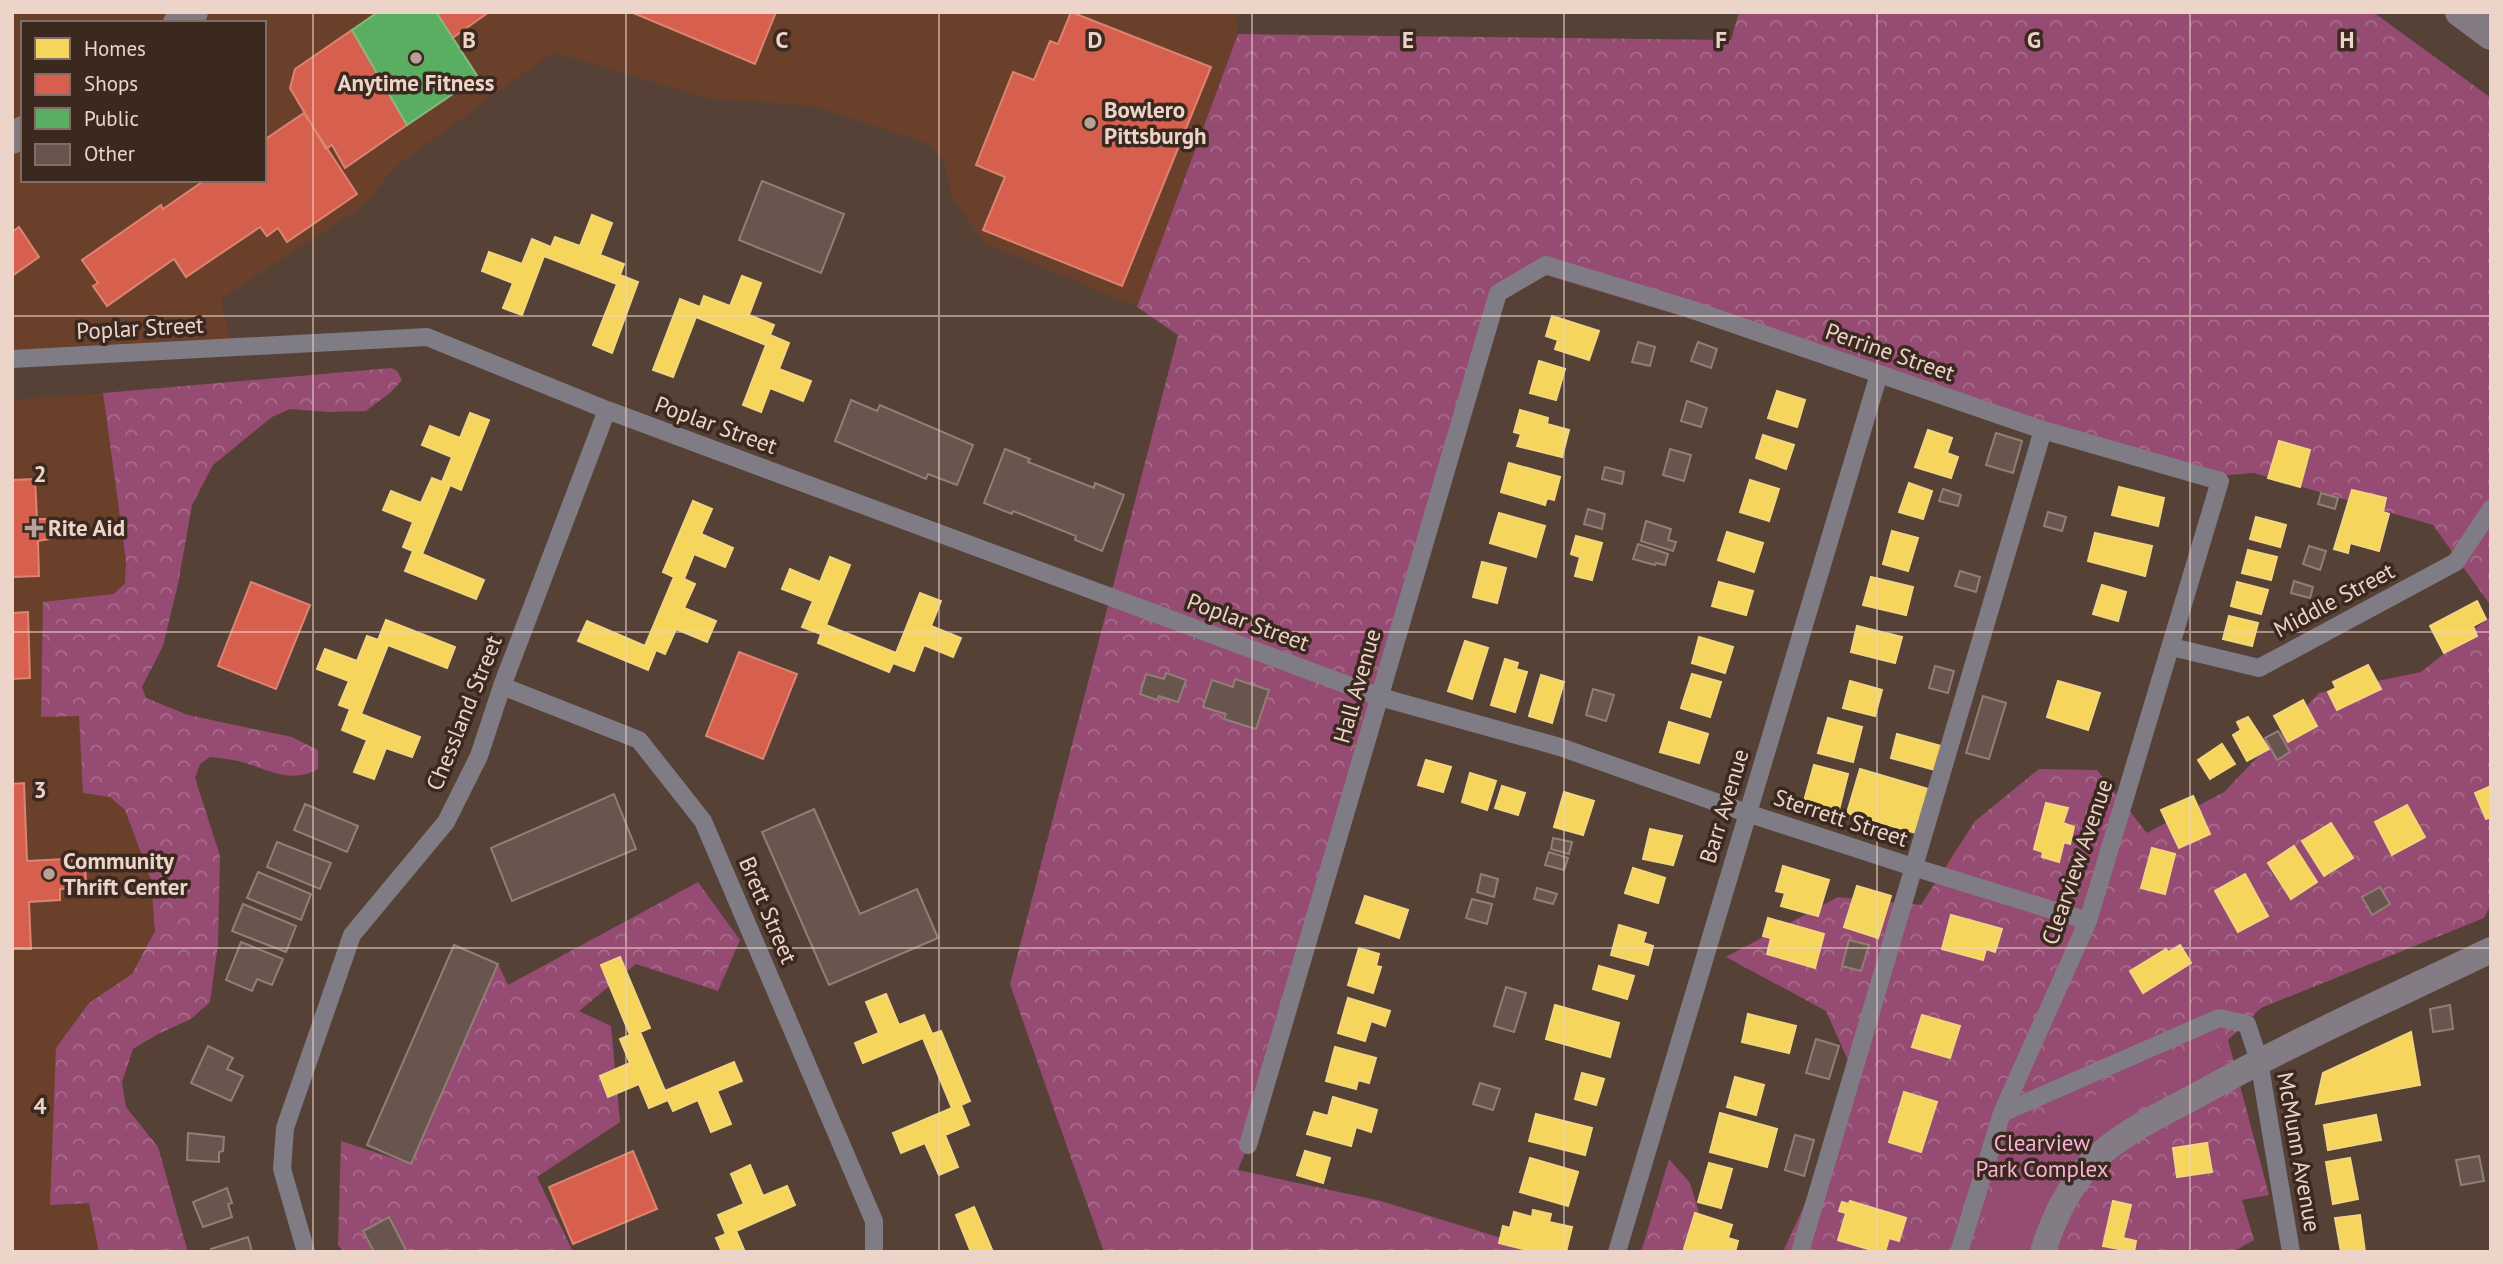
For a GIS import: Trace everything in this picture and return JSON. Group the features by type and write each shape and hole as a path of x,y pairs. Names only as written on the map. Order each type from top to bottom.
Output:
{"main road":[{"path":"2460,12 2491,35"},
{"path":"2043,1252 2056,1213 2077,1179 2091,1163 2127,1134 2259,1061 2491,950"}],"street":[{"name":"Perrine Street","path":"1546,265 1687,309 2043,430 2220,481"},
{"name":"Hall Avenue","path":"1248,1145 1498,293 1546,265"},
{"name":"Poplar Street","path":"12,359 427,337 607,410 1380,697"},
{"name":"Barr Avenue","path":"1617,1252 1879,374"},
{"name":"Chessland Street","path":"306,1252 282,1169 285,1128 352,935 446,822 479,755 502,686 607,410"},
{"path":"1800,1252 2043,430"},
{"name":"Clearview Avenue","path":"1959,1252 2002,1113 2088,921 2220,481"},
{"name":"Middle Street","path":"2172,647 2259,668 2456,562 2491,509"},
{"name":"Brett Street","path":"502,686 639,740 703,821 874,1221 874,1252"},
{"name":"Sterrett Street","path":"1380,697 1560,747 1747,813 2088,921"},
{"path":"2002,1113 2219,1018 2248,1024 2259,1061"},
{"name":"McMunn Avenue","path":"2259,1061 2291,1252"}],"shaded area":[{"path":"12,12 1236,12 1238,34 1137,307 983,242 952,196 944,161 929,144 813,106 707,98 553,52 395,167 364,205 221,299 232,348 12,359"},
{"path":"103,393 126,561 125,583 114,594 43,603 41,717 79,715 83,793 110,797 125,810 151,880 155,931 132,974 89,1003 50,1205 89,1203 99,1252 12,1252 12,400"}],"green space":[{"path":"1739,12 2373,12 2491,98 2491,606 2433,525 2254,473 2215,476 1532,271 1495,306 1248,1145 1238,1170 1381,1201 1547,1252 1104,1252 1010,984 1178,335 1137,307 1238,34 1731,40"},
{"path":"391,368 397,371 402,380 366,411 290,409 272,417 213,465 192,505 178,584 163,646 142,687 146,698 188,715 292,737 318,750 318,769 308,774 278,774 238,761 210,757 200,764 195,778 220,856 218,944 210,1002 191,1019 133,1049 122,1082 126,1107 158,1147 188,1252 99,1252 89,1203 50,1205 56,1048 89,1003 132,974 155,931 151,880 125,810 110,797 83,793 79,716 41,717 43,602 114,594 125,583 126,561 103,393"},
{"path":"2491,616 2491,904 2484,918 2261,1008 2228,1040 2269,1195 2242,1200 2254,1240 2233,1252 1783,1252 1859,1085 1826,1011 1726,957 1838,897 1921,905 1975,821 2039,769 2097,770 2147,833 2224,792 2319,693 2421,672"},
{"path":"698,882 740,940 718,991 636,964 579,1011 611,1026 620,1122 537,1177 573,1252 344,1252 338,1245 341,1141 411,1164 498,964 508,985"},
{"name":"Clearview Park Complex","path":"2214,1042 2228,1063 2149,1099 2067,1177 2038,1223 2030,1252 1973,1252 2016,1130"},
{"path":"1669,1159 1690,1183 1711,1252 1641,1252"}],"building: Homes":[{"path":"592,215 612,223 600,255 624,264 620,275 638,282 612,353 593,345 617,284 544,256 522,315 503,308 513,283 482,271 489,252 522,264 532,239 551,247 555,237 580,246"},
{"path":"742,276 761,283 749,315 774,325 770,335 789,343 779,369 811,381 803,401 770,388 761,412 743,405 766,345 696,317 673,377 653,370 680,299 700,307 704,296 730,306"},
{"path":"1552,316 1599,331 1589,360 1555,349 1558,340 1546,336"},
{"path":"1539,361 1565,369 1556,400 1530,393"},
{"path":"1777,391 1805,400 1797,427 1768,418"},
{"path":"1520,410 1548,418 1547,424 1569,430 1562,457 1517,446 1521,434 1514,432"},
{"path":"470,413 489,420 461,490 450,485 422,554 484,580 476,599 405,571 413,551 403,547 413,522 383,510 391,491 421,503 432,478 442,482 452,457 422,445 430,426 460,438"},
{"path":"1928,430 1952,438 1947,453 1958,457 1951,478 1915,467"},
{"path":"1763,435 1794,445 1786,469 1756,458"},
{"path":"2279,441 2310,450 2300,487 2268,478"},
{"path":"1509,463 1560,477 1554,500 1547,498 1545,505 1501,492"},
{"path":"1750,480 1779,489 1769,521 1740,512"},
{"path":"1909,483 1932,491 1923,519 1899,512"},
{"path":"2119,487 2164,498 2158,526 2112,515"},
{"path":"2352,490 2386,498 2383,512 2389,514 2379,551 2350,543 2348,553 2334,549"},
{"path":"693,501 712,509 701,534 733,548 725,567 694,554 684,579 695,584 684,608 716,621 707,642 676,629 665,654 656,650 648,670 578,641 587,621 645,646 674,577 663,572"},
{"path":"1499,513 1545,526 1536,557 1490,543"},
{"path":"2256,517 2286,525 2280,547 2250,539"},
{"path":"1892,531 1918,538 1908,571 1883,564"},
{"path":"1727,532 1763,543 1754,572 1718,560"},
{"path":"2095,533 2152,546 2145,576 2088,561"},
{"path":"1576,536 1602,543 1592,580 1575,576 1580,557 1571,554"},
{"path":"2248,550 2277,557 2271,580 2242,573"},
{"path":"830,557 850,565 826,625 896,653 920,593 941,601 931,626 961,638 953,657 924,645 914,671 893,663 889,672 818,643 821,634 802,627 813,601 782,589 790,569 820,582"},
{"path":"1482,562 1506,568 1497,603 1473,597"},
{"path":"1871,577 1913,587 1906,615 1863,605"},
{"path":"1719,582 1753,591 1746,615 1712,606"},
{"path":"2237,582 2268,590 2261,614 2231,606"},
{"path":"2102,585 2126,592 2118,621 2093,614"},
{"path":"2477,601 2486,619 2473,626 2477,636 2444,653 2430,626"},
{"path":"2229,616 2258,623 2252,646 2223,639"},
{"path":"386,620 455,647 447,668 388,645 361,714 420,737 412,757 386,748 374,779 354,772 367,740 342,730 350,709 339,705 349,681 317,669 325,649 357,661 367,636 378,640"},
{"path":"1857,626 1902,637 1895,663 1851,652"},
{"path":"1699,637 1733,647 1725,673 1692,663"},
{"path":"1465,641 1488,648 1472,699 1448,691"},
{"path":"1505,659 1518,663 1516,669 1527,672 1515,712 1491,705"},
{"path":"2368,665 2381,689 2337,710 2328,692 2336,688 2333,682"},
{"path":"1692,674 1721,682 1710,717 1681,708"},
{"path":"1541,675 1564,682 1552,723 1529,716"},
{"path":"1850,681 1882,690 1875,716 1843,708"},
{"path":"2058,681 2100,693 2088,730 2047,717"},
{"path":"2303,700 2317,726 2288,742 2274,716"},
{"path":"2248,717 2269,749 2247,761 2233,735 2241,730 2237,722"},
{"path":"1828,718 1862,727 1853,762 1818,753"},
{"path":"1669,722 1708,734 1699,763 1660,752"},
{"path":"1897,734 1941,746 1935,770 1891,758"},
{"path":"2222,744 2235,764 2210,779 2198,760"},
{"path":"1426,760 1451,767 1443,792 1418,785"},
{"path":"1814,765 1848,774 1839,810 1804,801"},
{"path":"1860,769 1928,789 1916,833 1847,813"},
{"path":"1470,773 1496,781 1487,810 1462,802"},
{"path":"1502,786 1525,793 1518,815 1495,808"},
{"path":"2491,786 2491,817 2486,819 2475,793"},
{"path":"1564,792 1594,801 1583,835 1554,827"},
{"path":"2193,796 2210,834 2179,848 2161,810"},
{"path":"2046,803 2068,808 2063,823 2074,827 2070,844 2064,842 2059,862 2042,857 2043,852 2034,849"},
{"path":"2407,805 2425,837 2392,855 2375,822"},
{"path":"2331,823 2353,858 2324,876 2302,841"},
{"path":"1650,829 1682,836 1673,865 1643,859"},
{"path":"2294,846 2317,882 2291,899 2268,863"},
{"path":"2152,848 2175,854 2165,894 2141,888"},
{"path":"1783,866 1829,880 1818,916 1781,906 1785,893 1776,891"},
{"path":"1633,868 1665,878 1658,903 1625,893"},
{"path":"2245,874 2268,916 2238,932 2215,891"},
{"path":"1857,886 1891,896 1878,938 1844,927"},
{"path":"1365,896 1408,910 1399,938 1356,923"},
{"path":"1951,915 2002,929 1995,952 1986,949 1983,960 1942,949"},
{"path":"1768,918 1824,934 1815,968 1767,954 1771,938 1763,936"},
{"path":"1619,925 1646,933 1643,943 1653,946 1648,965 1611,955"},
{"path":"2180,945 2191,963 2143,993 2130,971 2166,949 2168,952"},
{"path":"1359,948 1379,954 1376,966 1381,967 1373,993 1348,985"},
{"path":"620,957 650,1028 640,1032 665,1091 734,1062 742,1081 717,1091 731,1124 711,1132 698,1100 673,1111 668,1100 649,1108 639,1084 608,1097 600,1076 630,1063 620,1039 630,1035 601,965"},
{"path":"1599,966 1634,976 1627,999 1593,989"},
{"path":"886,994 899,1025 924,1015 932,1034 941,1031 970,1101 961,1105 969,1125 945,1135 958,1167 939,1175 925,1143 901,1153 893,1133 952,1108 923,1038 863,1063 855,1043 879,1033 866,1002"},
{"path":"1348,998 1390,1011 1385,1026 1371,1021 1365,1041 1338,1033"},
{"path":"1555,1005 1619,1023 1610,1057 1546,1039"},
{"path":"1748,1014 1796,1026 1789,1053 1742,1042"},
{"path":"1922,1015 1960,1026 1950,1058 1912,1047"},
{"path":"2411,1032 2420,1085 2316,1104 2323,1073"},
{"path":"1335,1047 1376,1058 1369,1083 1358,1080 1356,1089 1326,1081"},
{"path":"1582,1073 1604,1079 1596,1105 1575,1099"},
{"path":"1735,1077 1764,1085 1756,1115 1727,1107"},
{"path":"1904,1092 1937,1102 1921,1152 1889,1142"},
{"path":"1333,1097 1377,1110 1371,1132 1356,1127 1351,1146 1307,1134 1314,1112 1328,1116"},
{"path":"1720,1113 1777,1129 1767,1167 1710,1152"},
{"path":"1536,1114 1592,1128 1585,1155 1529,1141"},
{"path":"2376,1115 2381,1140 2328,1150 2324,1125"},
{"path":"2207,1143 2212,1172 2177,1177 2173,1148"},
{"path":"1305,1151 1330,1158 1323,1183 1297,1175"},
{"path":"1530,1158 1578,1172 1568,1206 1520,1192"},
{"path":"2350,1158 2358,1199 2333,1204 2326,1162"},
{"path":"1709,1163 1732,1169 1721,1208 1698,1202"},
{"path":"750,1165 763,1196 787,1186 795,1205 736,1231 745,1252 722,1252 716,1238 726,1234 718,1215 744,1204 731,1174"},
{"path":"1850,1201 1906,1218 1899,1241 1889,1238 1885,1252 1878,1252 1838,1240 1846,1213 1839,1211 1842,1202 1849,1204"},
{"path":"2113,1201 2131,1205 2123,1238 2136,1241 2134,1252 2103,1246"},
{"path":"974,1207 993,1252 971,1252 956,1215"},
{"path":"1533,1210 1551,1214 1549,1222 1572,1227 1566,1252 1535,1252 1499,1243 1503,1226 1510,1228 1514,1212 1532,1217"},
{"path":"1695,1213 1732,1225 1728,1238 1738,1241 1735,1252 1692,1252 1684,1249"},
{"path":"2360,1215 2365,1252 2341,1252 2335,1218"}],"building: Shops":[{"path":"436,12 489,12 451,39"},
{"path":"631,12 776,12 755,64"},
{"name":"Bowlero Pittsburgh","path":"1071,12 1211,67 1122,286 983,230 1005,177 976,165 1013,72 1034,80 1050,41 1058,44"},
{"path":"352,30 407,125 345,168 332,145 326,149 290,88 295,69"},
{"path":"304,113 357,194 287,242 278,228 267,236 260,227 186,277 174,259 107,306 93,286 98,283 82,260 161,205 163,209 202,182 266,182 266,139"},
{"path":"19,227 39,257 12,276 12,232"},
{"name":"Rite Aid","path":"35,479 37,519 54,519 55,538 38,541 39,576 12,577 12,480"},
{"path":"251,582 310,605 276,689 218,666"},
{"path":"28,612 30,678 12,679 12,613"},
{"path":"739,652 797,674 763,759 706,736"},
{"name":"Community Thrift Center","path":"24,783 27,861 85,858 86,888 60,889 60,900 29,902 31,949 12,949 12,784"},
{"path":"633,1151 657,1209 573,1244 549,1187"}],"building: Public":[{"name":"Anytime Fitness","path":"378,12 436,12 478,77 407,125 352,30"}],"building: Other":[{"path":"762,181 844,214 821,273 739,240"},
{"path":"1638,342 1655,347 1650,366 1632,362"},
{"path":"1698,342 1717,349 1711,368 1691,361"},
{"path":"851,400 877,411 880,405 973,445 957,485 928,474 926,479 835,441"},
{"path":"1687,401 1707,408 1701,427 1681,421"},
{"path":"1996,433 2022,441 2013,473 1986,465"},
{"path":"1005,449 1030,459 1028,462 1094,488 1095,483 1124,495 1102,551 1075,540 1076,536 1013,511 1012,514 984,503"},
{"path":"1670,449 1691,455 1684,481 1663,475"},
{"path":"1605,467 1624,472 1622,484 1602,479"},
{"path":"1943,489 1961,495 1958,506 1939,501"},
{"path":"2321,493 2338,498 2335,509 2318,504"},
{"path":"1588,509 1605,514 1602,529 1584,524"},
{"path":"2048,512 2066,517 2062,531 2044,526"},
{"path":"1646,521 1671,529 1668,540 1676,542 1673,551 1641,541"},
{"path":"1638,544 1668,554 1665,565 1633,559"},
{"path":"2309,546 2326,551 2320,570 2303,564"},
{"path":"1960,571 1980,577 1976,592 1955,586"},
{"path":"2294,581 2313,587 2310,598 2291,593"},
{"path":"1935,666 1954,671 1948,693 1929,688"},
{"path":"1166,673 1186,680 1178,702 1159,696 1157,700 1140,694 1146,674 1164,679"},
{"path":"1235,679 1269,690 1256,729 1224,719 1226,714 1203,707 1212,680 1233,687"},
{"path":"1593,689 1614,695 1606,721 1586,715"},
{"path":"1983,696 2006,703 1989,759 1966,753"},
{"path":"2278,731 2290,752 2277,760 2265,738"},
{"path":"614,794 636,849 512,901 491,848"},
{"path":"305,804 358,826 347,852 294,830"},
{"path":"814,809 860,914 917,889 938,938 829,985 762,832"},
{"path":"1553,838 1572,842 1569,854 1551,849"},
{"path":"277,842 331,863 320,889 267,867"},
{"path":"1549,852 1568,858 1564,870 1545,865"},
{"path":"258,872 311,894 301,920 247,898"},
{"path":"1481,874 1498,879 1494,897 1477,892"},
{"path":"2380,887 2390,904 2372,915 2362,897"},
{"path":"1537,888 1557,894 1553,904 1534,899"},
{"path":"1472,899 1492,904 1487,924 1466,918"},
{"path":"243,904 296,926 286,952 232,931"},
{"path":"1849,940 1869,945 1861,971 1842,966"},
{"path":"241,942 283,959 272,985 257,979 252,991 226,980"},
{"path":"454,945 498,964 411,1164 367,1145"},
{"path":"1506,987 1526,993 1514,1032 1494,1026"},
{"path":"2450,1005 2453,1029 2433,1032 2430,1009"},
{"path":"1816,1039 1839,1046 1829,1079 1806,1073"},
{"path":"208,1046 233,1058 227,1069 243,1076 231,1101 191,1083"},
{"path":"1480,1083 1500,1089 1493,1110 1473,1104"},
{"path":"188,1133 224,1137 219,1162 187,1160"},
{"path":"1795,1135 1814,1140 1804,1176 1785,1170"},
{"path":"2479,1156 2484,1181 2461,1185 2456,1160"},
{"path":"227,1188 232,1203 228,1204 232,1217 203,1227 193,1202"},
{"path":"389,1217 407,1252 374,1252 363,1231"},
{"path":"248,1237 252,1252 212,1252 211,1249"}],"place":[{"name":"Anytime Fitness","path":"416,58"},
{"name":"Bowlero Pittsburgh","path":"1090,123"},
{"name":"Rite Aid","path":"34,528"},
{"name":"Community Thrift Center","path":"49,874"}]}
